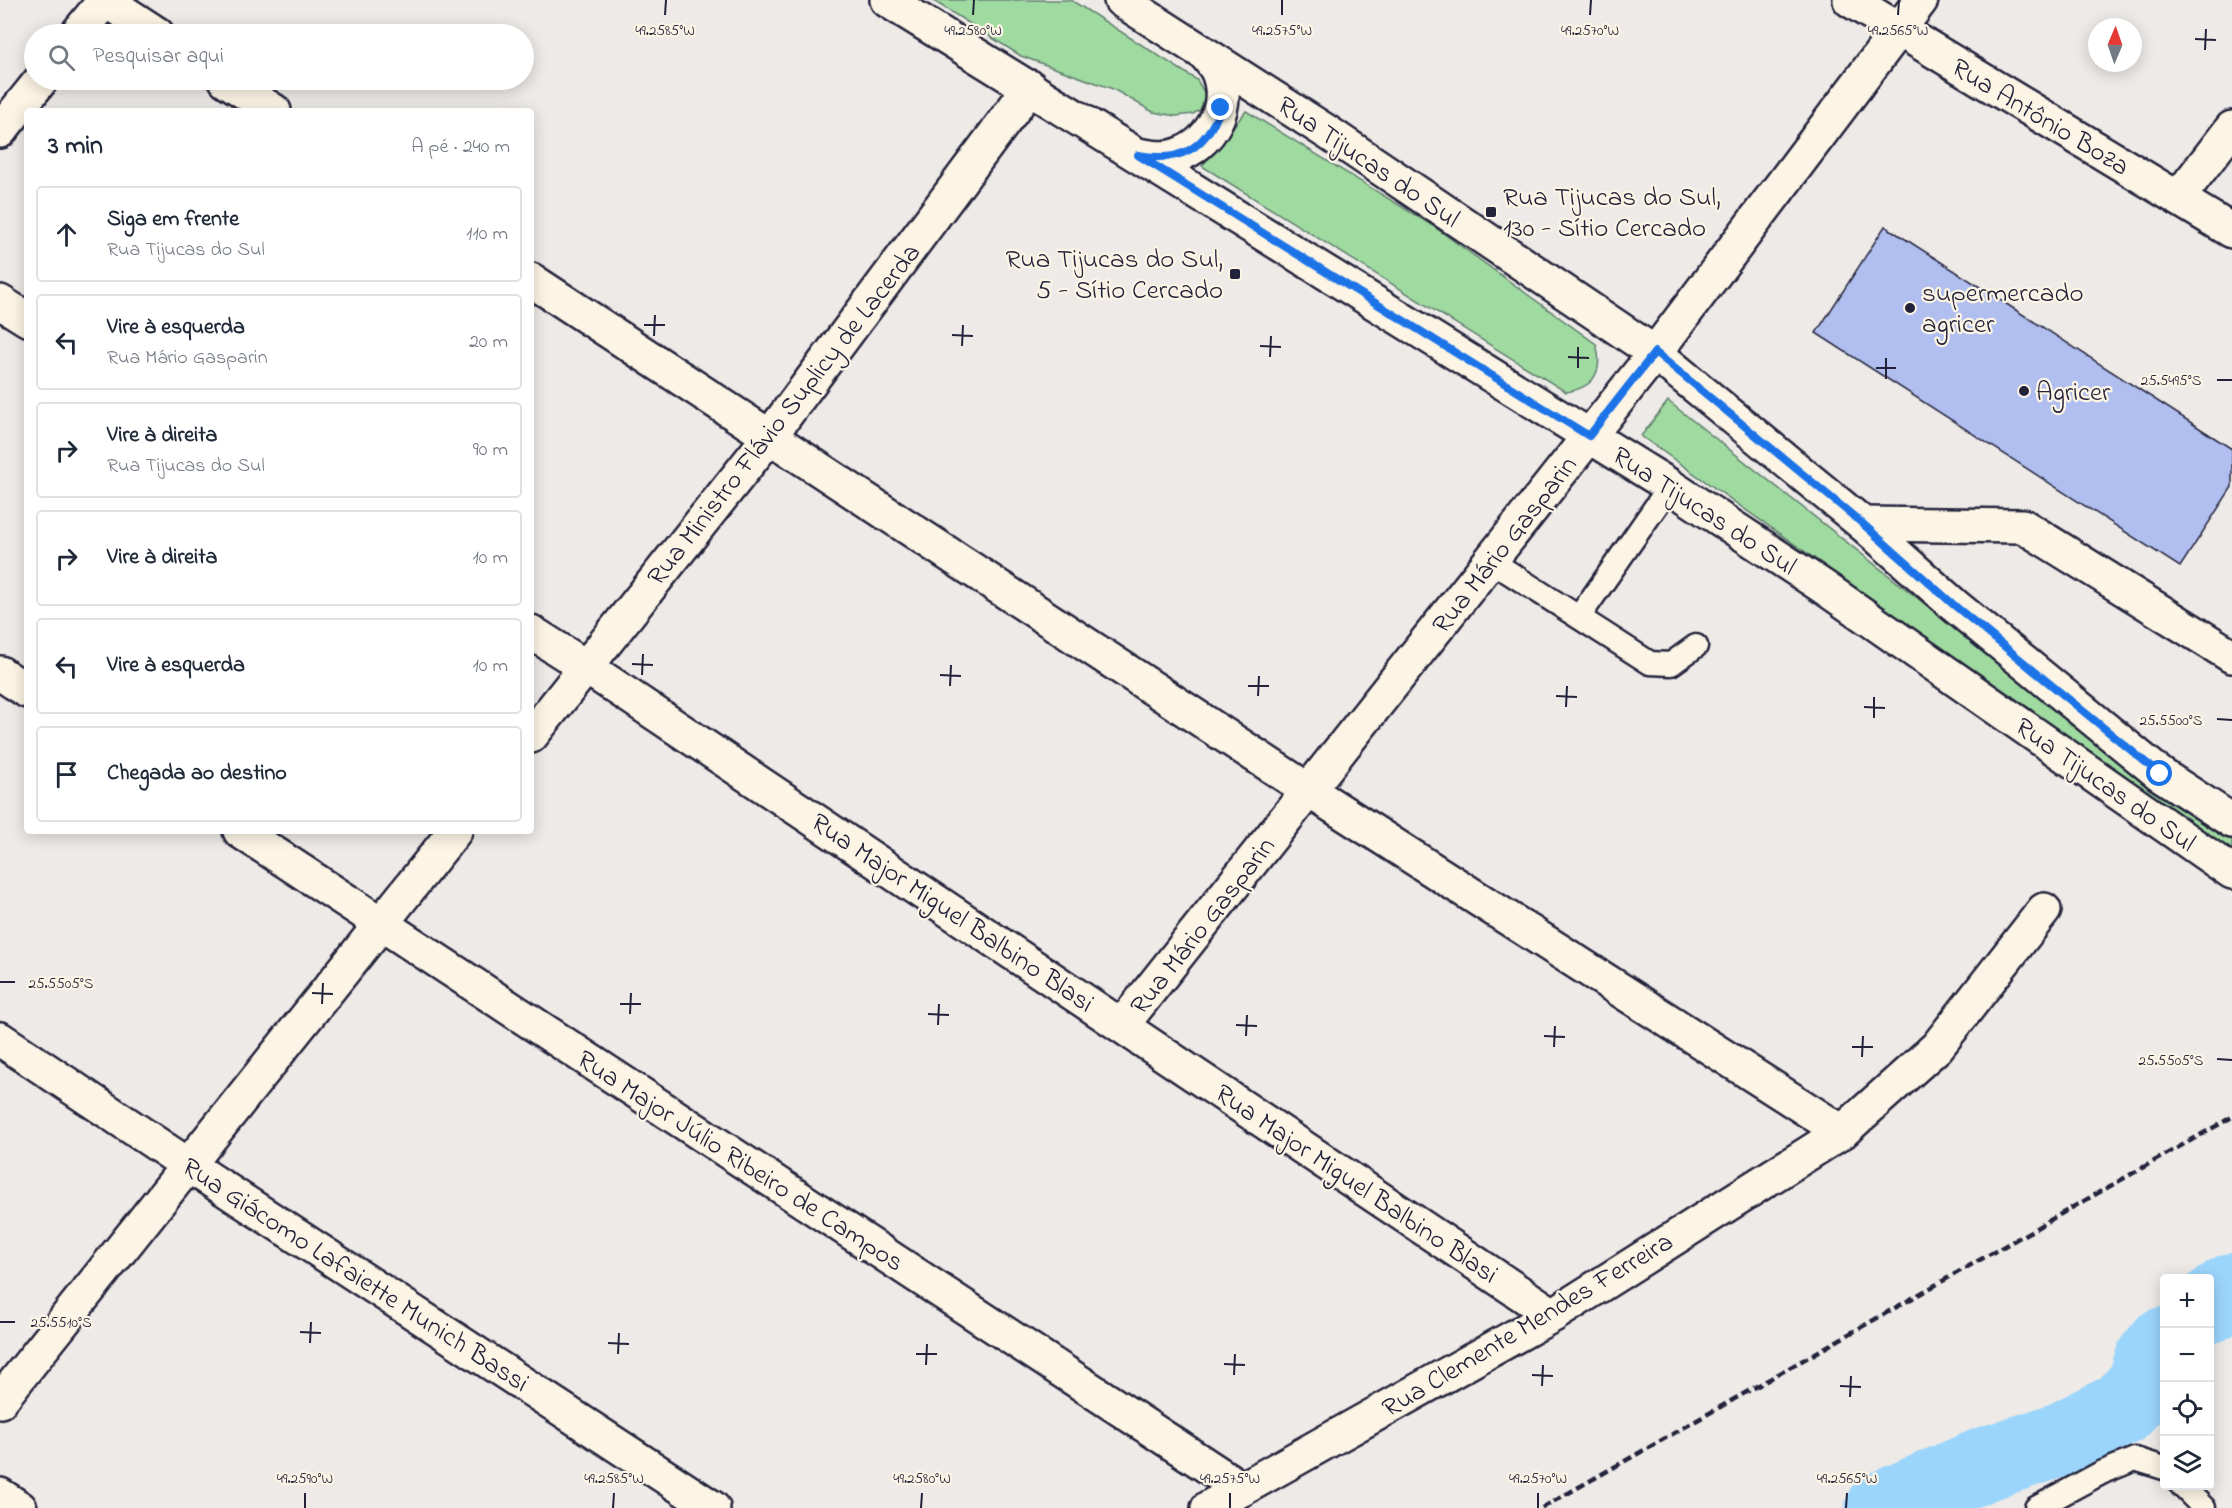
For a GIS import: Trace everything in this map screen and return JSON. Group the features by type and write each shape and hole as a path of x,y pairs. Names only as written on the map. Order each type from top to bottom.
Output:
{"street":[{"path":"85,24 105,0 142,24"},
{"name":"Rua Tijucas do Sul","path":"887,0 1670,486 1822,586 2232,872"},
{"name":"Rua Tijucas do Sul","path":"1121,0 1337,139 1655,352 1863,524 1955,606 2160,774 2232,821"},
{"name":"Rua Antônio Boza","path":"1850,0 2232,231"},
{"name":"Rua Mário Gasparin","path":"1123,1024 1655,352 1921,0"},
{"path":"1138,155 1155,158 1173,157 1190,151 1214,126 1221,108 1222,89 1217,71 1206,55"},
{"name":"Rua Ministro Flávio Suplicy de Lacerda","path":"534,732 770,436 1030,87"},
{"path":"0,131 33,90"},
{"path":"241,90 269,108"},
{"path":"2178,198 2232,128"},
{"path":"534,282 1308,790 1842,1132"},
{"path":"0,302 24,317"},
{"path":"1863,524 2024,526 2232,656"},
{"name":"Rua Major Miguel Balbino Blasi","path":"534,634 1123,1024 1553,1315"},
{"path":"0,673 24,689"},
{"name":"Rua Major Júlio Ribeiro de Campos","path":"245,834 1242,1489"},
{"path":"0,1401 453,834"},
{"name":"Rua Clemente Mendes Ferreira","path":"1208,1508 1553,1315 1842,1132 1937,1047 2044,910"},
{"name":"Rua Giácomo Lafaiette Munich Bassi","path":"0,1039 188,1165 713,1508"},
{"path":"0,1495 20,1508"}],"lane":[{"path":"1579,617 1670,486"},
{"path":"1491,561 1650,663 1671,664 1696,646"},
{"path":"2036,1508 2101,1473 2135,1460 2160,1467"},
{"path":"2187,1490 2204,1508"}],"green space":[{"path":"932,0 1071,0 1197,80 1205,98 1200,110 1193,114 1176,116 1153,112 1113,89 1021,56"},
{"path":"1246,111 1433,226 1596,344 1599,362 1594,377 1584,387 1566,392 1202,166"},
{"path":"1668,401 2178,804 2232,839 2232,853 1641,436"}],"building":[{"name":"Agricer","path":"1885,226 2232,449 2232,487 2180,567 1816,333"}],"waterway":[{"path":"2214,1303 2232,1290"},
{"path":"1882,1508 1985,1464 2062,1439 2123,1408 2144,1384 2152,1359 2160,1349"}],"railway":[{"path":"1542,1508 2232,1117"}],"place":[{"name":"Rua Tijucas do Sul, 130 - Sítio Cercado","path":"1491,212"},
{"name":"Rua Tijucas do Sul, 5 - Sítio Cercado","path":"1235,274"},
{"name":"supermercado agricer","path":"1910,308"},
{"name":"Agricer","path":"2024,391"}],"route":[{"path":"1221,108 1214,126 1190,151 1173,157 1155,158 1138,155 1589,436 1655,352 1863,524 1955,606 2160,774"}]}
